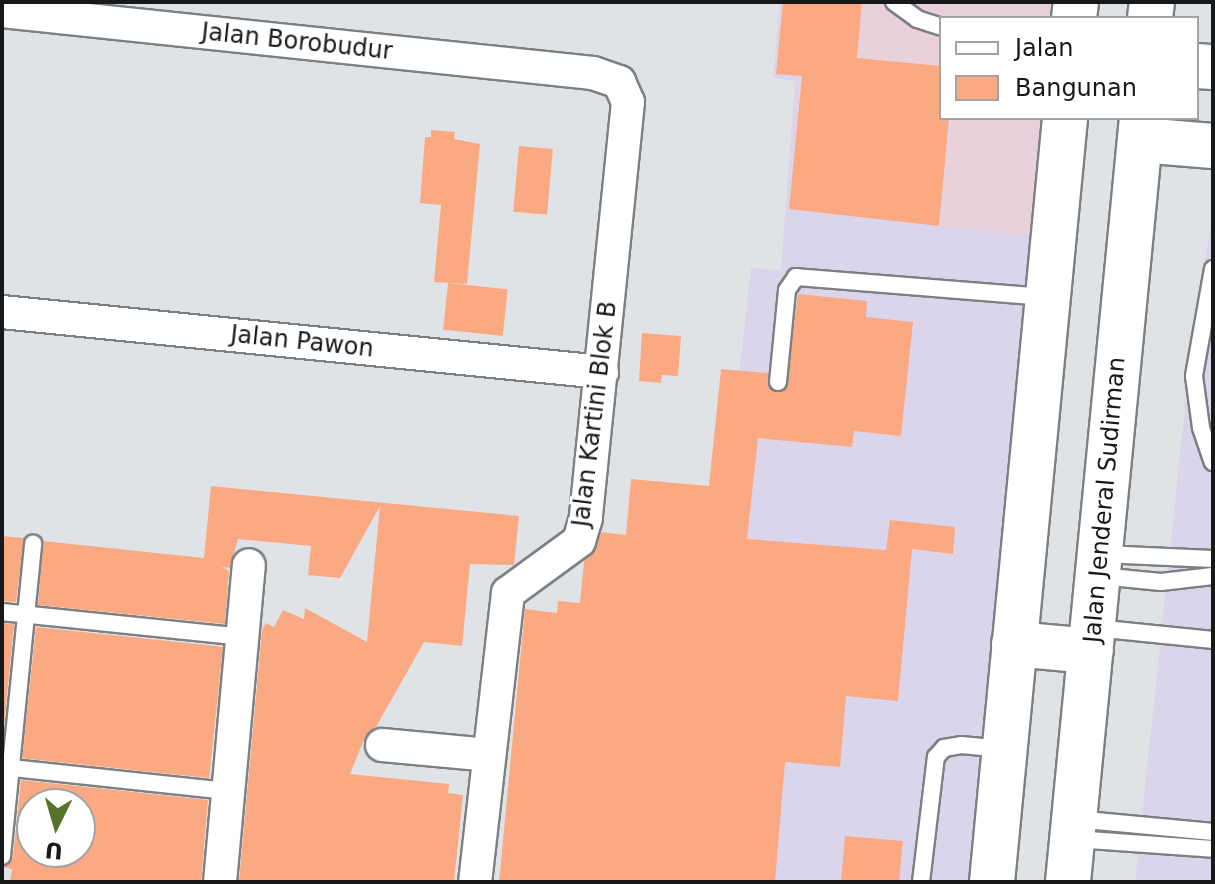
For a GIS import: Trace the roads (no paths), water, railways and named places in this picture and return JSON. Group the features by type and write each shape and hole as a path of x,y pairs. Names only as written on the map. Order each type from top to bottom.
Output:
{"main road":[{"path":"992,882 1065,120"},
{"path":"1141,129 1213,146"},
{"name":"Jalan Jenderal Sudirman","path":"1068,882 1141,129"},
{"path":"1014,644 1092,640"}],"street":[{"name":"Jalan Borobudur","path":"2,11 593,73"},
{"name":"Jalan Kartini Blok B","path":"475,882 508,593 579,541 602,372 628,102 619,82 593,73"},
{"name":"Jalan Pawon","path":"2,312 602,372"},
{"path":"220,882 249,565"},
{"path":"382,745 489,755"}],"lane":[{"path":"894,2 917,19 939,26"},
{"path":"1213,269 1194,376 1201,428 1213,462"},
{"path":"778,382 787,290 796,277 1047,297"},
{"path":"2,856 6,767 33,544"},
{"path":"1099,565 1213,559"},
{"path":"1099,565 1161,582 1213,576"},
{"path":"2,612 243,637"},
{"path":"1092,640 1213,640"},
{"path":"921,882 936,757 944,748 961,745 1004,749"},
{"path":"6,767 229,791"},
{"path":"1073,828 1213,832"},
{"path":"1073,828 1213,849"}]}
